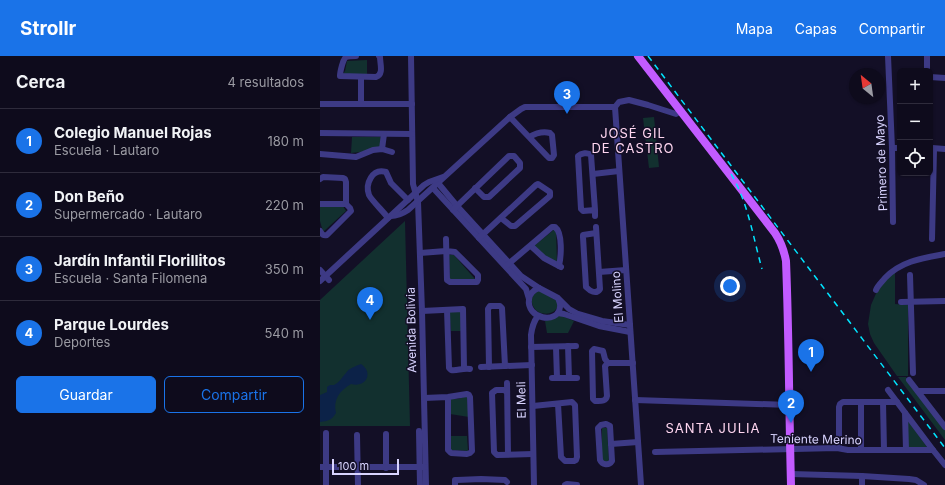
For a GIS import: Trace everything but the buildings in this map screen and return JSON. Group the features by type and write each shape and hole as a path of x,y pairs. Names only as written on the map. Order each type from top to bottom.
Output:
{"main road":[{"path":"638,56 775,233 784,249 787,268 791,485"}],"street":[{"path":"356,56 346,57 340,76 379,76 381,74 379,56"},
{"name":"Avenida Bolivia","path":"411,56 413,184 418,202 424,398 422,468 420,485"},
{"name":"Primero de Mayo","path":"888,56 892,148 893,222"},
{"path":"927,56 927,68"},
{"path":"361,77 361,104"},
{"path":"933,78 945,78"},
{"path":"390,217 403,214 418,202 510,117 521,109 528,107 615,107 619,102 628,100 676,114 681,111"},
{"path":"320,104 412,104"},
{"name":"El Molino","path":"615,107 641,485"},
{"path":"510,117 546,156 552,158 554,155 552,135 550,133 542,132 529,137"},
{"path":"320,132 412,134"},
{"path":"382,150 384,134"},
{"path":"892,148 897,148"},
{"path":"933,148 945,149"},
{"path":"320,154 356,157 373,150 392,152"},
{"path":"588,153 591,155 593,174 595,213 583,211 581,209 579,155 588,153"},
{"path":"455,208 509,156 514,156 520,163 520,168 489,197 484,197 476,188"},
{"path":"390,217 370,195 369,185 372,175 379,171 386,172 391,183 408,200"},
{"path":"593,174 620,171"},
{"path":"320,281 327,278 408,200 429,182 446,176"},
{"path":"932,176 932,239"},
{"path":"320,179 323,177 345,179 346,204 351,211 327,235 325,236 320,231"},
{"path":"481,236 536,185 541,185 550,192 550,196 515,226 512,226 501,218"},
{"path":"436,186 507,265 526,290 530,299"},
{"path":"320,204 346,204"},
{"path":"507,265 552,227 555,227 559,232 561,267 544,258 531,246"},
{"path":"596,230 599,272 600,289 598,292 591,291 586,287 583,237 584,235 596,230"},
{"path":"420,253 446,251 455,252 478,275 477,282 448,282 447,280 446,251 446,239"},
{"path":"876,290 889,273 903,264 945,254"},
{"path":"507,265 524,279 558,298 569,309 578,314 602,321 630,325"},
{"path":"320,270 327,278"},
{"path":"599,272 626,270"},
{"path":"910,275 913,373"},
{"path":"539,288 532,293 529,303 531,309 538,316 549,318 558,313 564,314 599,326 630,332"},
{"path":"558,298 560,307 558,313"},
{"path":"901,302 945,301"},
{"path":"489,367 488,309 490,306 500,306 502,308 505,366"},
{"path":"422,311 463,309 467,368 454,371 450,370 449,368 447,310"},
{"name":"El Meli","path":"534,485 531,347 532,328 538,316"},
{"path":"568,346 569,378"},
{"path":"531,347 576,346"},
{"path":"556,347 555,378 577,378"},
{"path":"602,350 608,363 605,366 607,399 595,401 593,400 592,351 602,350"},
{"path":"608,363 633,363"},
{"path":"481,367 532,365"},
{"path":"909,380 943,421 945,427"},
{"path":"507,383 508,454"},
{"path":"507,392 504,390 496,390 492,393 494,452 497,455 533,454"},
{"path":"888,390 945,465"},
{"path":"918,391 945,390"},
{"path":"424,398 469,395 472,451 470,453 451,453 448,450 448,397"},
{"path":"635,400 789,405"},
{"path":"533,406 572,402 575,405 577,457 574,461 564,461 561,457 558,404"},
{"path":"839,448 840,404 843,402 896,402"},
{"path":"861,402 861,450"},
{"path":"883,402 884,450"},
{"path":"904,413 906,450"},
{"path":"606,424 610,426 611,444 612,462 603,464 600,460 598,428 601,425 606,424"},
{"path":"323,467 422,468 419,431"},
{"path":"326,434 323,467 326,485"},
{"path":"386,434 386,468"},
{"path":"357,435 358,485"},
{"path":"611,444 638,442"},
{"name":"Teniente Merino","path":"655,452 790,448 933,450"},
{"name":"Avenida Bolivia","path":"422,468 426,485"},
{"path":"507,474 507,483"},
{"path":"791,474 888,478 924,485"},
{"path":"862,476 862,485"},
{"path":"888,478 888,485"},
{"path":"455,483 457,480 481,482 505,480 507,483"},
{"path":"565,485 577,485"}],"green space":[{"path":"367,60 367,76 341,76 345,71 347,61"},
{"path":"654,117 659,167 649,168 643,118"},
{"path":"352,137 381,137 382,148 351,153"},
{"path":"320,206 343,206 346,211 323,232 320,221"},
{"path":"405,221 410,426 320,426 320,300"},
{"path":"556,228 557,263 545,258 534,246"},
{"path":"449,255 454,255 475,279 450,282"},
{"path":"895,271 895,304 908,305 908,376 897,376 874,343 868,324 871,305 878,289"},
{"path":"539,290 557,301 558,306 556,310 548,314 543,314 534,308 532,297"},
{"path":"449,312 461,312 461,331 451,331"},
{"path":"560,315 574,321 568,333 547,333 545,321"},
{"path":"898,377 906,377 945,429 945,440"},
{"path":"467,396 469,417 450,414 450,399 458,399"},
{"path":"907,419 927,447 908,447"},
{"path":"602,428 607,428 609,462 602,462"},
{"path":"450,436 467,436 468,451 450,450"}],"water":[{"path":"361,364 367,371 368,375 364,382 356,385 351,384 343,390 336,400 336,413 330,420 320,422 320,395 327,392 327,387 338,382 349,370"}],"railway":[{"path":"648,56 945,448"},
{"path":"731,174 742,196 750,220 762,269"}],"place":[{"name":"Jardín Infantil Florillitos","path":"567,114"},
{"name":"Parque Lourdes","path":"370,320"},
{"name":"Colegio Manuel Rojas","path":"811,372"},
{"name":"Don Beño","path":"791,423"}],"district":[{"name":"JOSÉ GIL DE CASTRO","path":"633,140"},
{"name":"SANTA JULIA","path":"713,428"}]}
